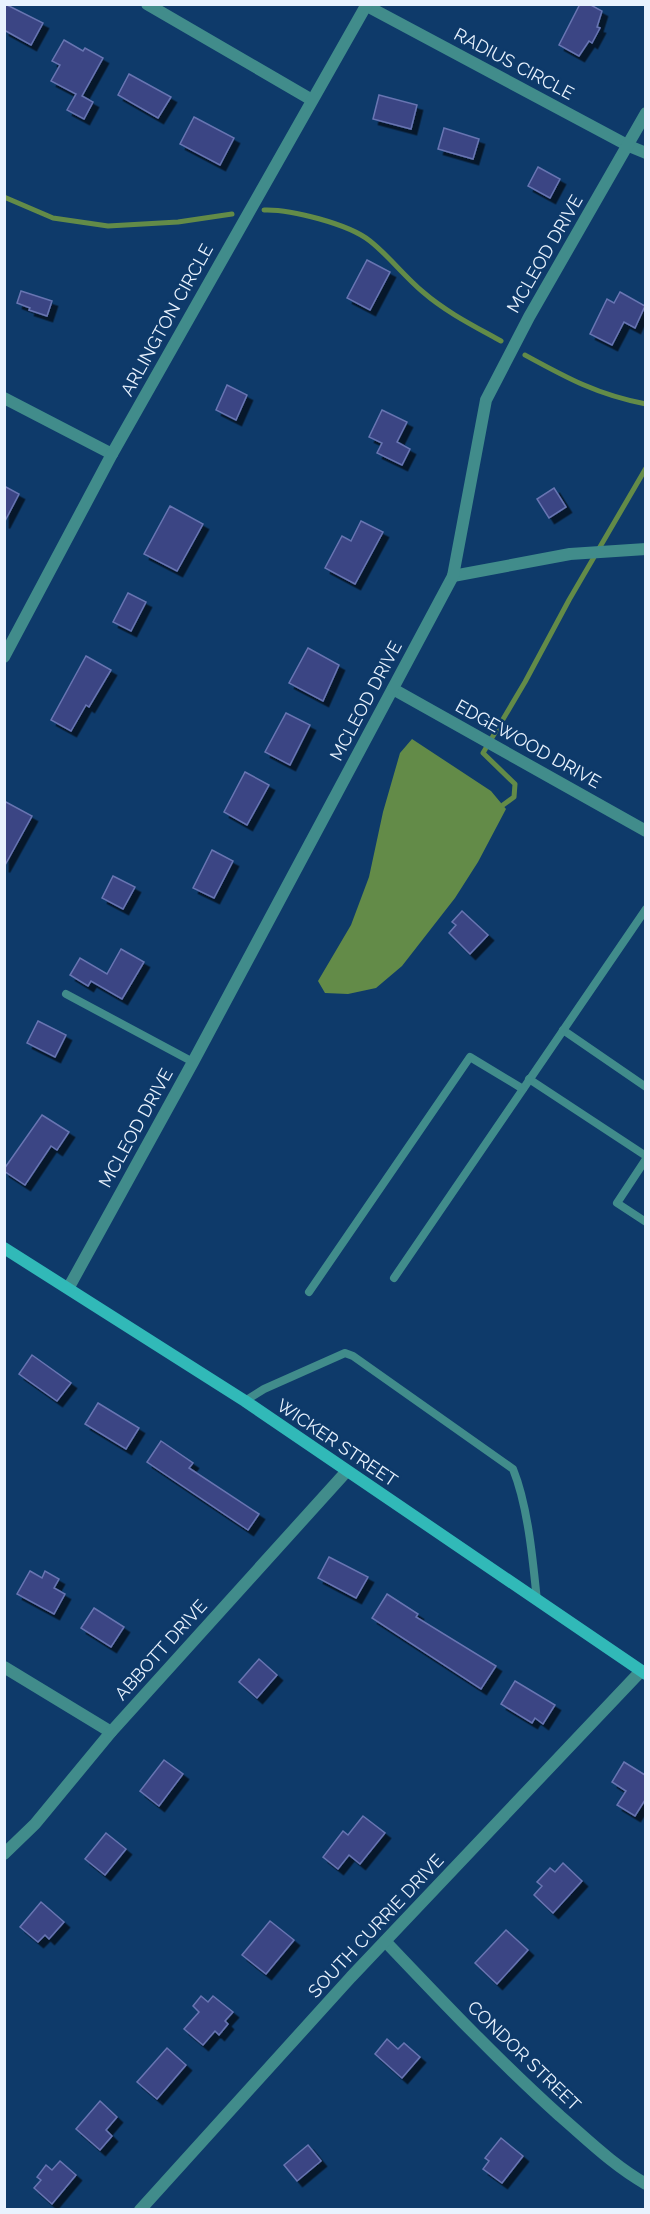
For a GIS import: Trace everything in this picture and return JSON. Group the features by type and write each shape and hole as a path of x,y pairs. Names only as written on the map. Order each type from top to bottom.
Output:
{"main road":[{"name":"WICKER STREET","path":"4,1248 69,1287 245,1401 537,1601 644,1670"}],"street":[{"path":"147,4 312,100"},
{"name":"ARLINGTON CIRCLE","path":"4,657 112,454 367,5"},
{"name":"RADIUS CIRCLE","path":"367,5 645,153"},
{"name":"MCLEOD DRIVE","path":"69,1287 193,1062 453,576 486,400 529,317 629,146 645,113"},
{"path":"4,398 112,454"},
{"path":"453,576 570,554 645,549"},
{"name":"EDGEWOOD DRIVE","path":"393,689 645,831"},
{"name":"ABBOTT DRIVE","path":"4,1854 35,1824 111,1732 346,1472"},
{"path":"4,1667 111,1732"},
{"name":"SOUTH CURRIE DRIVE","path":"141,2210 351,1977 644,1670"},
{"name":"CONDOR STREET","path":"386,1942 477,2038 542,2100 619,2169 645,2184"}],"lane":[{"path":"394,1278 645,909"},
{"path":"66,994 193,1062"},
{"path":"562,1030 645,1087"},
{"path":"309,1292 470,1058 523,1089"},
{"path":"529,1079 645,1158 617,1203 645,1222"},
{"path":"245,1401 264,1389 345,1353 362,1362 513,1469 521,1495 537,1601"}],"shaded area":[{"path":"412,739 491,791 506,809 478,862 455,898 402,966 376,988 348,994 325,993 318,981 351,925 369,877 383,812 400,753"}],"building":[{"path":"5,4 43,23 31,45 4,30"},
{"path":"580,4 589,4 602,11 597,27 600,28 592,43 589,41 579,56 559,45"},
{"path":"64,40 83,51 85,48 103,58 82,96 93,102 84,119 67,110 76,94 51,81 60,65 52,61"},
{"path":"129,74 171,97 158,118 118,95"},
{"path":"379,95 417,105 411,129 373,119"},
{"path":"194,117 234,138 220,165 180,144"},
{"path":"444,128 479,139 473,159 438,149"},
{"path":"538,167 560,179 550,198 528,186"},
{"path":"367,260 390,272 370,310 347,298"},
{"path":"21,291 52,301 47,316 17,303"},
{"path":"620,292 645,306 635,328 624,322 612,345 590,334 607,299 614,303"},
{"path":"227,385 247,395 236,420 216,410"},
{"path":"382,410 407,422 397,442 410,449 402,465 377,453 382,443 369,437"},
{"path":"4,486 19,494 4,523"},
{"path":"554,488 566,507 549,518 537,499"},
{"path":"170,506 203,524 177,571 144,554"},
{"path":"361,521 383,532 355,584 325,568 342,536 351,541"},
{"path":"128,593 146,602 131,631 113,622"},
{"path":"308,648 339,665 323,701 289,683"},
{"path":"86,656 111,670 89,707 86,705 71,731 51,720"},
{"path":"286,713 310,725 290,765 265,752"},
{"path":"245,772 269,785 247,825 224,812"},
{"path":"4,801 32,816 4,867"},
{"path":"212,850 233,861 214,898 193,888"},
{"path":"113,876 135,887 123,909 102,898"},
{"path":"462,911 488,935 470,954 449,933 456,925 452,922"},
{"path":"121,949 144,962 122,999 91,981 88,986 70,975 80,958 107,974"},
{"path":"38,1021 66,1035 55,1057 27,1043"},
{"path":"42,1115 69,1132 57,1150 51,1146 25,1185 4,1169"},
{"path":"32,1355 71,1383 57,1401 19,1374"},
{"path":"98,1403 139,1428 126,1449 85,1424"},
{"path":"161,1441 193,1463 189,1468 259,1514 248,1530 147,1462"},
{"path":"329,1557 368,1577 356,1598 318,1578"},
{"path":"30,1571 42,1578 45,1571 59,1579 54,1588 65,1594 54,1614 17,1594"},
{"path":"387,1594 418,1614 416,1617 496,1666 481,1689 372,1618"},
{"path":"94,1608 124,1627 111,1647 81,1628"},
{"path":"259,1659 277,1675 257,1698 239,1682"},
{"path":"515,1681 555,1705 543,1724 535,1718 532,1723 501,1704"},
{"path":"164,1760 183,1774 159,1806 140,1791"},
{"path":"624,1762 645,1775 645,1800 635,1816 617,1805 626,1791 612,1782"},
{"path":"363,1816 385,1833 360,1864 349,1855 338,1869 323,1857 343,1831 348,1835"},
{"path":"106,1833 126,1849 105,1875 85,1859"},
{"path":"563,1863 582,1881 553,1913 534,1895 542,1886 537,1882 550,1868 555,1872"},
{"path":"41,1902 64,1922 49,1939 45,1935 38,1942 20,1927"},
{"path":"270,1921 294,1940 266,1974 242,1955"},
{"path":"506,1930 528,1950 497,1984 475,1963"},
{"path":"201,1996 208,2002 213,1996 233,2012 225,2021 228,2024 219,2035 215,2031 203,2045 184,2029 199,2012 193,2006"},
{"path":"387,2039 398,2049 404,2043 420,2057 402,2078 375,2054"},
{"path":"167,2048 186,2065 157,2099 137,2082"},
{"path":"100,2101 117,2117 106,2130 112,2136 100,2150 76,2129"},
{"path":"501,2138 523,2156 502,2183 483,2169 489,2161 485,2158"},
{"path":"308,2145 321,2161 297,2181 284,2165"},
{"path":"60,2161 76,2175 52,2204 34,2188 41,2180 37,2177 46,2165 52,2170"}],"waterway":[{"path":"4,197 53,218 108,226 178,222 232,214"},
{"path":"264,210 289,212 319,219 360,235 377,247 416,286 441,306 501,341"},
{"path":"525,355 598,391 646,404"},
{"path":"503,805 514,797 515,784 483,753 646,468"}]}
